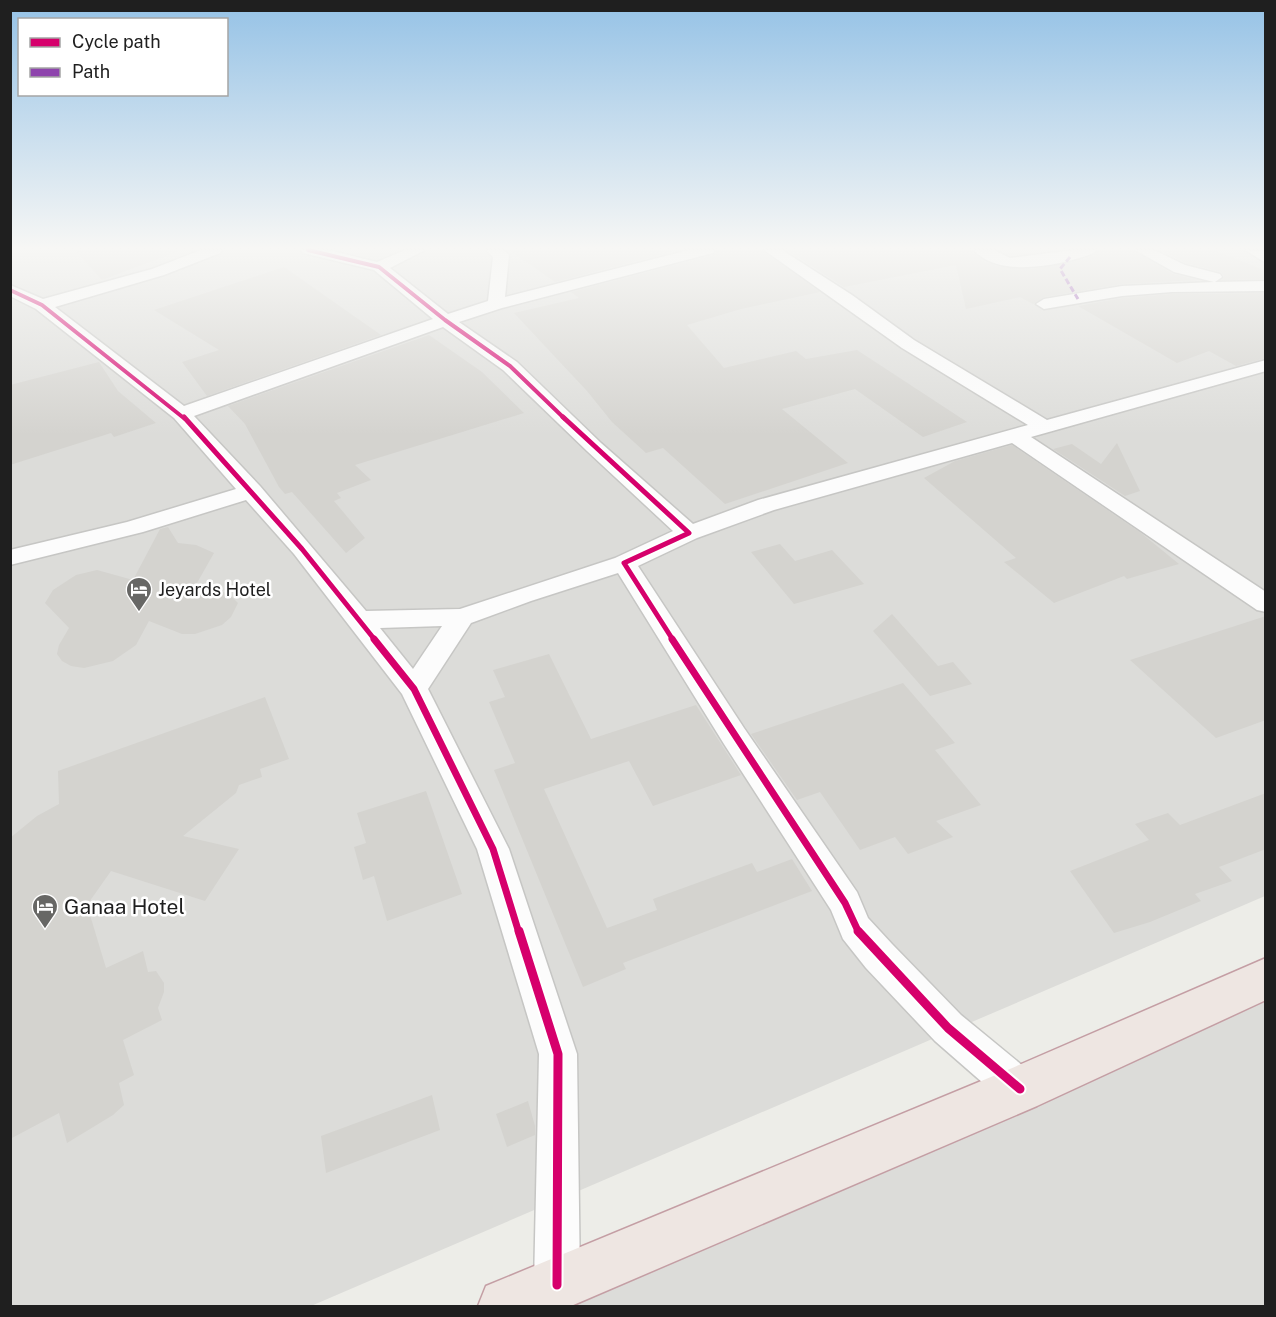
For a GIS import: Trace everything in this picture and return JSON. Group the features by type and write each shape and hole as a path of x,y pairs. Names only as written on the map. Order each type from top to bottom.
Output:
{"highway":[{"path":"506,1306 1020,1089 1266,978"}],"street":[{"path":"50,311 181,414 252,491 414,689 493,849 558,1054 557,1285"},
{"path":"434,311 510,366 594,447 689,533"},
{"path":"181,414 472,311"},
{"path":"863,311 908,344 1045,427"},
{"path":"359,620 462,617 522,594 624,563 689,533 766,505 1266,364"},
{"path":"1014,435 1266,604"},
{"path":"10,558 135,527 252,491"},
{"path":"624,563 734,736 845,903 855,928 948,1028 1020,1089"},
{"path":"414,689 462,617"}],"shaded area":[{"path":"10,311 1265,311 1265,896 311,1306 11,1306"},
{"path":"1265,983 1265,1306 558,1306"}],"building":[{"path":"156,311 347,311 381,335 207,396 182,362 219,350"},
{"path":"733,311 687,325 724,368 796,351 806,359 857,350 967,422 923,437 855,389 782,409 848,463 725,504 663,448 646,453 612,422 587,391 514,313"},
{"path":"1087,311 1266,311 1266,358 1236,366 1209,351 1177,363"},
{"path":"429,335 482,372 524,413 355,465 371,480 337,493 341,498 334,501 365,538 346,553 292,492 285,494 279,487 245,424 228,406"},
{"path":"99,362 118,391 156,423 114,437 111,433 10,465 10,385"},
{"path":"1117,443 1140,491 1125,496 1053,449 1072,444 1101,464"},
{"path":"1012,445 1141,533 1179,564 1127,579 1124,576 1054,603 1004,562 1016,558 924,478 955,461"},
{"path":"168,527 178,543 196,545 214,553 197,583 229,594 238,603 231,617 222,625 195,634 182,634 149,621 136,645 113,661 84,668 71,666 62,661 57,654 59,645 69,628 45,603 53,590 76,575 97,570 133,580 160,529"},
{"path":"780,544 795,561 832,550 864,584 794,604 751,552"},
{"path":"892,614 938,666 953,662 972,684 930,696 873,631"},
{"path":"1266,616 1266,720 1216,738 1130,660"},
{"path":"549,654 591,739 696,705 741,775 653,806 629,761 544,789 607,928 657,910 653,899 752,863 757,872 792,859 812,891 623,963 626,969 583,987 494,770 515,763 489,702 505,697 493,670"},
{"path":"903,683 955,743 935,750 981,805 936,821 953,837 908,854 895,837 860,850 820,792 797,800 751,734"},
{"path":"265,697 289,759 260,769 262,777 239,785 236,793 183,836 239,849 205,901 111,871 87,905 106,968 143,951 148,972 156,971 164,983 164,992 158,1008 162,1020 123,1040 134,1075 119,1083 124,1105 113,1115 67,1143 59,1113 10,1139 10,838 37,816 59,804 58,771"},
{"path":"426,791 462,894 387,921 374,876 363,880 354,847 366,843 357,813"},
{"path":"1266,793 1266,849 1219,867 1232,881 1195,894 1201,901 1150,922 1114,933 1070,871 1149,840 1135,824 1168,813 1180,825"},
{"path":"432,1095 440,1130 326,1173 321,1136"},
{"path":"528,1101 535,1126 535,1135 507,1147 496,1114"}],"cycle path":[{"path":"50,311 181,414 302,549 414,689 493,849 558,1054 557,1285"},
{"path":"434,311 510,366 594,447 689,533 624,563 734,736 845,903 855,928 948,1028 1020,1089"}],"place":[{"name":"Jeyards Hotel","path":"139,613"},
{"name":"Ganaa Hotel","path":"45,930"}]}
